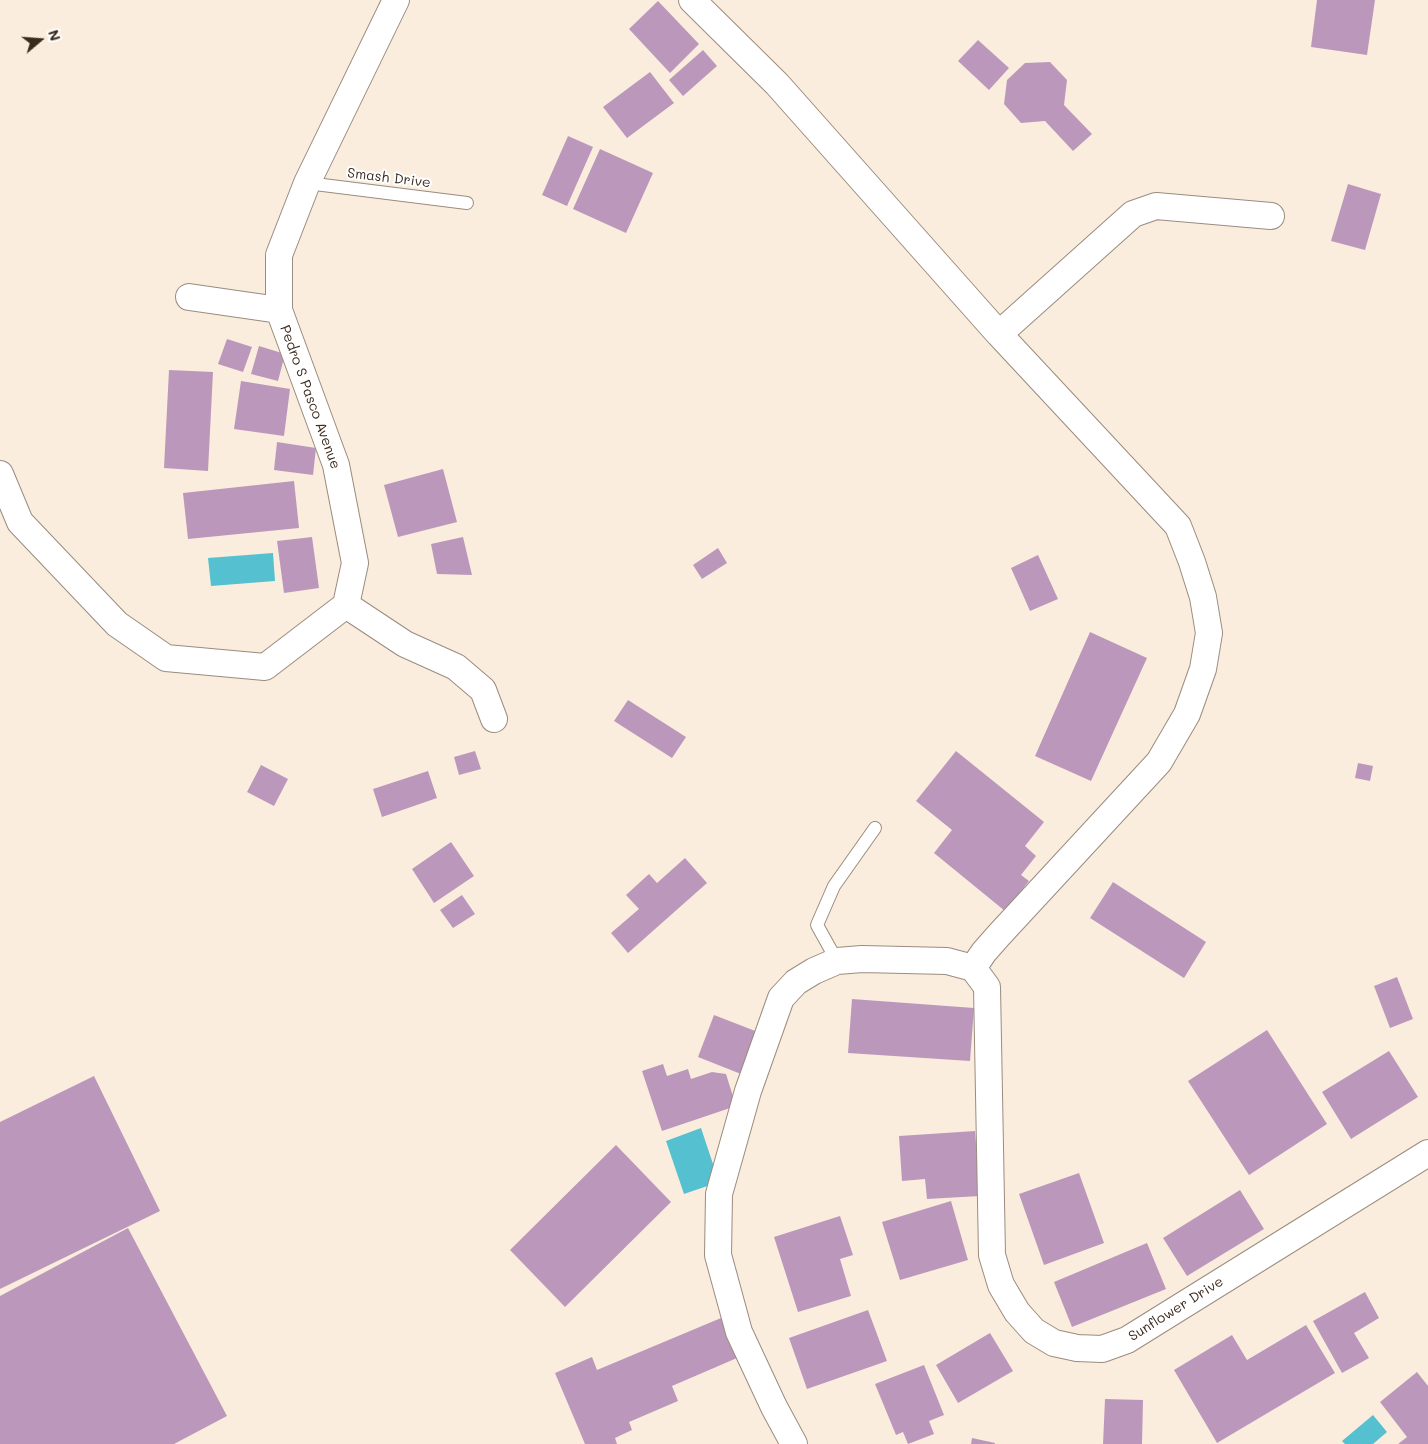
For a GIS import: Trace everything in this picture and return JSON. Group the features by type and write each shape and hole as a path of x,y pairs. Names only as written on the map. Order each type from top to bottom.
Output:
{"street":[{"name":"Pedro S Pasco Avenue","path":"346,605 355,564 336,465 278,310 279,255 307,183 396,0"},
{"path":"692,0 777,84 999,334 1178,526 1203,597 1209,633 1203,669 1187,714 1159,762 999,934 973,968 947,961 862,959 837,961 814,970 796,982 781,998 748,1091 719,1194 718,1255 739,1332 774,1407 794,1444"},
{"path":"999,334 1134,214 1156,206 1271,216"},
{"path":"189,296 278,310"},
{"path":"0,474 10,528 117,624 166,658 265,667 346,605 405,644 456,667 483,690 494,719"},
{"name":"Sunflower Drive","path":"973,968 987,987 992,1255 1001,1285 1017,1312 1034,1331 1054,1343 1077,1348 1102,1349 1127,1340 1428,1153"}],"lane":[{"name":"Smash Drive","path":"307,183 467,203"},
{"path":"837,961 817,925 834,886 875,828"}],"water":[{"path":"273,553 275,581 211,586 208,558"},
{"path":"701,1128 719,1182 684,1194 666,1141"},
{"path":"1373,1415 1387,1432 1373,1444 1345,1444 1342,1441"}],"building":[{"path":"1317,0 1375,0 1367,55 1311,47"},
{"path":"658,1 699,44 670,73 629,29"},
{"path":"978,40 1009,68 989,90 958,61"},
{"path":"703,50 717,66 683,96 669,80"},
{"path":"1050,62 1067,80 1064,105 1092,134 1073,151 1045,121 1021,123 1004,104 1007,80 1025,63"},
{"path":"650,72 674,103 627,138 603,107"},
{"path":"568,136 593,147 567,206 542,195"},
{"path":"600,149 653,173 626,233 573,209"},
{"path":"1348,184 1381,194 1365,250 1331,241"},
{"path":"227,339 252,347 243,372 218,364"},
{"path":"259,346 285,354 278,381 251,374"},
{"path":"169,370 213,372 208,471 164,468"},
{"path":"241,381 290,389 284,436 234,429"},
{"path":"277,442 316,448 313,475 274,470"},
{"path":"443,469 457,522 398,537 384,485"},
{"path":"294,481 299,528 188,539 183,493"},
{"path":"312,537 319,588 284,593 277,541"},
{"path":"463,537 472,575 437,574 431,544"},
{"path":"718,548 727,563 702,579 693,565"},
{"path":"1038,555 1058,599 1030,611 1011,568"},
{"path":"1090,632 1147,658 1091,781 1035,756"},
{"path":"628,700 686,737 672,758 614,721"},
{"path":"475,751 481,769 459,775 454,757"},
{"path":"956,751 1044,822 1025,846 1036,856 1021,875 1029,881 1005,911 934,853 952,830 916,801"},
{"path":"1358,763 1373,766 1370,781 1355,778"},
{"path":"261,765 288,779 274,806 247,792"},
{"path":"428,771 437,798 382,817 373,789"},
{"path":"451,842 474,876 434,903 412,869"},
{"path":"685,858 707,883 628,953 611,933 639,909 626,895 649,874 657,883"},
{"path":"1113,882 1206,942 1184,978 1090,918"},
{"path":"462,895 475,914 453,928 440,910"},
{"path":"1397,977 1413,1019 1390,1028 1374,986"},
{"path":"852,999 974,1008 970,1061 848,1053"},
{"path":"714,1015 763,1034 746,1076 698,1057"},
{"path":"1267,1030 1327,1124 1249,1175 1188,1081"},
{"path":"1389,1051 1418,1097 1351,1139 1322,1092"},
{"path":"663,1064 667,1076 688,1069 691,1079 712,1072 726,1074 736,1106 662,1131 642,1071"},
{"path":"94,1076 160,1211 0,1289 0,1122"},
{"path":"975,1131 980,1196 927,1199 925,1179 902,1181 899,1136"},
{"path":"616,1145 671,1202 565,1307 510,1250"},
{"path":"1079,1173 1104,1243 1044,1265 1019,1194"},
{"path":"1240,1190 1264,1229 1187,1276 1163,1238"},
{"path":"951,1201 968,1260 900,1280 882,1222"},
{"path":"840,1216 853,1255 840,1259 851,1296 798,1312 774,1237"},
{"path":"128,1228 227,1416 174,1444 0,1444 0,1296"},
{"path":"1147,1243 1166,1289 1072,1327 1054,1282"},
{"path":"1365,1292 1379,1318 1354,1333 1369,1358 1342,1373 1313,1321"},
{"path":"868,1310 887,1361 807,1389 789,1338"},
{"path":"721,1318 737,1358 672,1386 678,1401 629,1422 632,1430 615,1438 617,1444 585,1444 555,1373 592,1357 597,1370"},
{"path":"1306,1325 1335,1373 1217,1443 1174,1370 1232,1335 1247,1360"},
{"path":"990,1333 1013,1371 958,1403 936,1365"},
{"path":"924,1365 944,1415 929,1421 934,1434 908,1444 903,1432 896,1435 875,1384"},
{"path":"1417,1372 1428,1386 1428,1444 1398,1444 1407,1437 1380,1402"},
{"path":"1105,1399 1143,1400 1142,1444 1103,1444"},
{"path":"972,1438 995,1443 995,1444 971,1444"}]}
